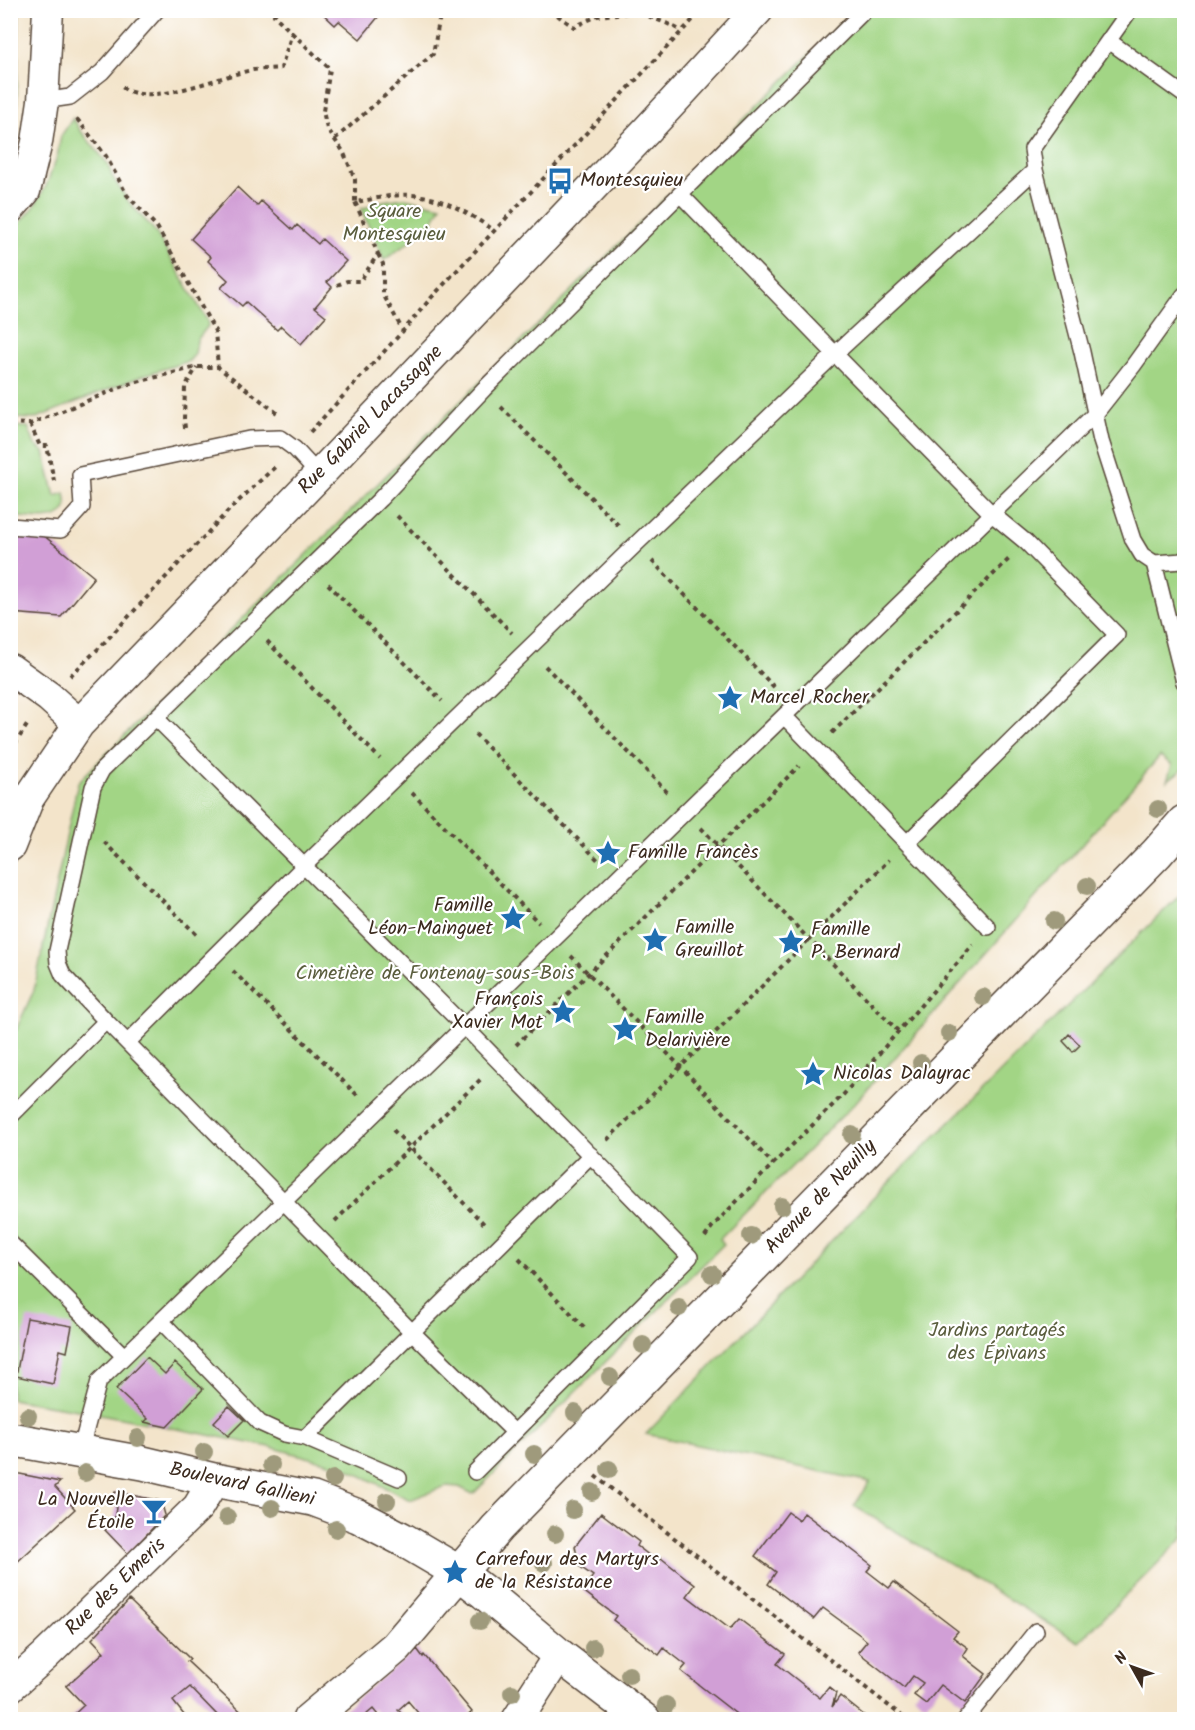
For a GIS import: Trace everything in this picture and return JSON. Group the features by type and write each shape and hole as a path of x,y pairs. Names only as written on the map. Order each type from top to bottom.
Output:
{"street":[{"path":"10,208 25,191 37,142 57,99 48,10"},
{"name":"Rue Gabriel Lacassagne","path":"10,846 29,798 79,724 319,475 758,10"},
{"path":"10,669 49,697 79,724"},
{"name":"Avenue de Neuilly","path":"309,1719 396,1647 497,1528 1185,822"},
{"name":"Boulevard Gallieni","path":"10,1439 142,1463 214,1480 313,1499 358,1516 458,1572 559,1655 644,1719"},
{"name":"Rue des Emeris","path":"10,1687 198,1507 214,1480"},
{"path":"517,1719 559,1655"}],"lane":[{"path":"57,99 102,72 157,10"},
{"path":"514,1432 412,1332 63,975 58,963 57,951 93,787 102,770 380,499 484,389 865,10"},
{"path":"1130,10 1032,149 1035,170 1082,352 1101,441 1133,540 1142,555 1154,563 1185,559"},
{"path":"1109,41 1185,95"},
{"path":"128,1042 304,866 528,649 835,354 1035,170"},
{"path":"680,194 992,514 1026,542 1117,635 907,843"},
{"path":"80,1452 99,1381 1096,413 1185,295"},
{"path":"10,526 61,530 82,507 80,475 249,439 279,438 295,449 319,475"},
{"path":"1154,563 1185,682"},
{"path":"784,716 988,927"},
{"path":"156,718 465,1026 690,1257 474,1472"},
{"path":"10,1117 106,1021"},
{"path":"305,1438 591,1155"},
{"path":"10,1243 124,1356"},
{"path":"161,1321 260,1423 284,1434 305,1438 399,1478"},
{"path":"964,1719 1036,1631"}],"path":[{"path":"278,10 274,15 330,69 323,111 327,129 343,151 355,179 355,202 383,264 383,294 404,331"},
{"path":"335,139 433,54 441,10"},
{"path":"550,10 574,27 597,16 637,12 682,32"},
{"name":"Rue Gabriel Lacassagne","path":"10,752 27,724 49,697 102,645 230,509 295,449 494,230 702,10"},
{"path":"102,72 129,92 164,94 253,70 281,68 292,33"},
{"path":"57,99 106,156 127,195 157,227 215,330 218,367"},
{"path":"355,202 391,196 420,196 451,206 494,230"},
{"path":"338,285 347,281 360,281 378,254"},
{"path":"189,453 184,419 185,387 197,367"},
{"path":"10,423 30,424 129,384 197,367 218,367 283,418 279,438"},
{"path":"30,424 40,446 47,446 54,481 80,475"},
{"path":"380,499 898,1031"},
{"path":"319,1237 1026,542"},
{"path":"85,823 503,1242 601,1345"},
{"path":"591,1155 907,843"},
{"path":"690,1257 712,1227 844,1094 988,927"},
{"path":"554,938 773,1164"},
{"path":"569,1455 907,1719"}],"green space":[{"path":"11,10 19,11 16,130 10,129"},
{"name":"Cimetière de Fontenay-sous-Bois","path":"853,11 1184,11 1184,768 1167,781 1172,765 1160,756 855,1103 720,1239 724,1244 473,1494 459,1487 446,1486 410,1500 344,1467 270,1447 11,1399 11,1041 34,990 78,782"},
{"path":"73,118 108,164 112,176 128,201 155,231 207,320 208,326 197,340 195,354 189,361 144,375 34,419 11,418 11,233 34,207 46,186 57,157 61,136"},
{"name":"Square Montesquieu","path":"405,198 441,206 430,227 384,260 361,209 383,201"},
{"path":"10,426 28,427 35,445 44,452 55,496 65,493 66,508 56,517 41,519 11,516"},
{"name":"Jardins partagés des Épivans","path":"1184,891 1184,1537 1079,1642 854,1506 870,1482 646,1434 880,1191"}],"building":[{"path":"319,10 384,10 360,39 339,21 335,25"},
{"path":"237,187 257,206 261,201 293,230 297,225 318,244 322,239 346,261 327,282 332,287 315,307 326,316 301,344 281,326 277,330 246,302 242,306 221,288 228,280 208,261 211,257 191,239"},
{"path":"10,531 43,535 94,577 61,617 10,613"},
{"path":"1069,1034 1080,1045 1073,1052 1063,1041"},
{"path":"27,1318 72,1326 67,1352 60,1350 53,1384 16,1376"},
{"path":"147,1357 165,1374 175,1363 203,1389 167,1427 144,1422 148,1419 116,1389"},
{"path":"229,1406 244,1420 228,1436 214,1422"},
{"path":"10,1472 60,1482 55,1487 75,1509 15,1564 10,1559"},
{"path":"115,1492 161,1501 165,1515 128,1554 105,1530 114,1521 117,1501 113,1500"},
{"path":"788,1512 799,1520 804,1513 872,1565 867,1571 889,1588 894,1582 958,1631 953,1637 968,1648 963,1656 986,1674 965,1703 941,1685 926,1704 914,1695 923,1683 913,1676 904,1688 858,1652 867,1641 860,1635 823,1608 814,1619 768,1584 776,1572 755,1556"},
{"path":"601,1513 639,1542 637,1546 658,1562 661,1558 695,1585 687,1596 730,1629 739,1619 785,1654 777,1664 820,1698 829,1687 836,1693 832,1707 840,1696 870,1720 757,1720 754,1717 751,1720 744,1720 681,1671 686,1665 664,1648 659,1655 613,1620 616,1616 582,1590 593,1576 579,1566 575,1546"},
{"path":"129,1600 190,1659 187,1661 250,1720 213,1720 218,1716 190,1687 173,1701 188,1720 68,1720 84,1705 66,1686 104,1652 92,1639"},
{"path":"417,1649 472,1712 463,1720 424,1720 408,1701 398,1710 408,1720 382,1720 373,1709 360,1720 331,1720"}],"place":[{"name":"Montesquieu","path":"560,181"},
{"name":"Marcel Rocher","path":"730,698"},
{"name":"Famille Francès","path":"608,853"},
{"name":"Famille Léon-Mainguet","path":"513,918"},
{"name":"Famille Greuillot","path":"655,940"},
{"name":"Famille P. Bernard","path":"791,942"},
{"name":"François Xavier Mot","path":"563,1012"},
{"name":"Famille Delarivière","path":"625,1029"},
{"name":"Nicolas Dalayrac","path":"813,1074"},
{"name":"La Nouvelle Étoile","path":"154,1511"},
{"name":"Carrefour des Martyrs de la Résistance","path":"455,1572"}]}
